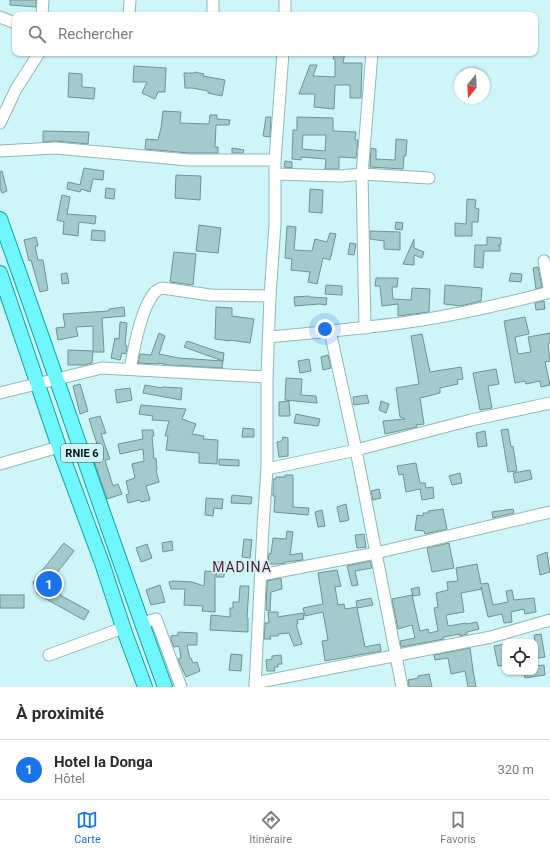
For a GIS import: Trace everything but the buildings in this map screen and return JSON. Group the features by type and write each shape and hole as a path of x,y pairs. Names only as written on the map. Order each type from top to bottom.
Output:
{"main road":[{"name":"RNIE 6","path":"0,218 165,687"},
{"name":"RNIE 6","path":"0,273 59,447 102,563 123,628 145,687"},
{"path":"102,563 119,558"}],"street":[{"path":"42,12 43,0"},
{"path":"129,12 130,0"},
{"path":"213,0 213,12"},
{"path":"285,0 285,12"},
{"path":"0,17 12,22"},
{"path":"0,123 16,89 37,56"},
{"path":"283,56 275,160 275,224 270,296 270,337 267,377 267,469 255,685 395,655 491,637 550,620"},
{"path":"365,328 362,174 372,56"},
{"path":"0,151 55,148 189,160 275,160"},
{"path":"275,174 340,176 362,174 429,178"},
{"path":"270,337 365,328 437,317 495,306 550,292 544,261"},
{"path":"130,369 142,318 150,299 156,291 162,288 210,295 224,294 270,296"},
{"path":"330,331 356,450 402,687"},
{"path":"0,393 102,368 267,377"},
{"path":"267,469 356,450 471,420 550,403"},
{"path":"0,464 59,447"},
{"path":"260,575 376,553 550,512"},
{"path":"142,623 156,619 181,687"},
{"path":"49,655 123,628"}],"place":[{"name":"Hotel la Donga","path":"49,584"}],"district":[{"name":"MADINA","path":"242,567"}]}
